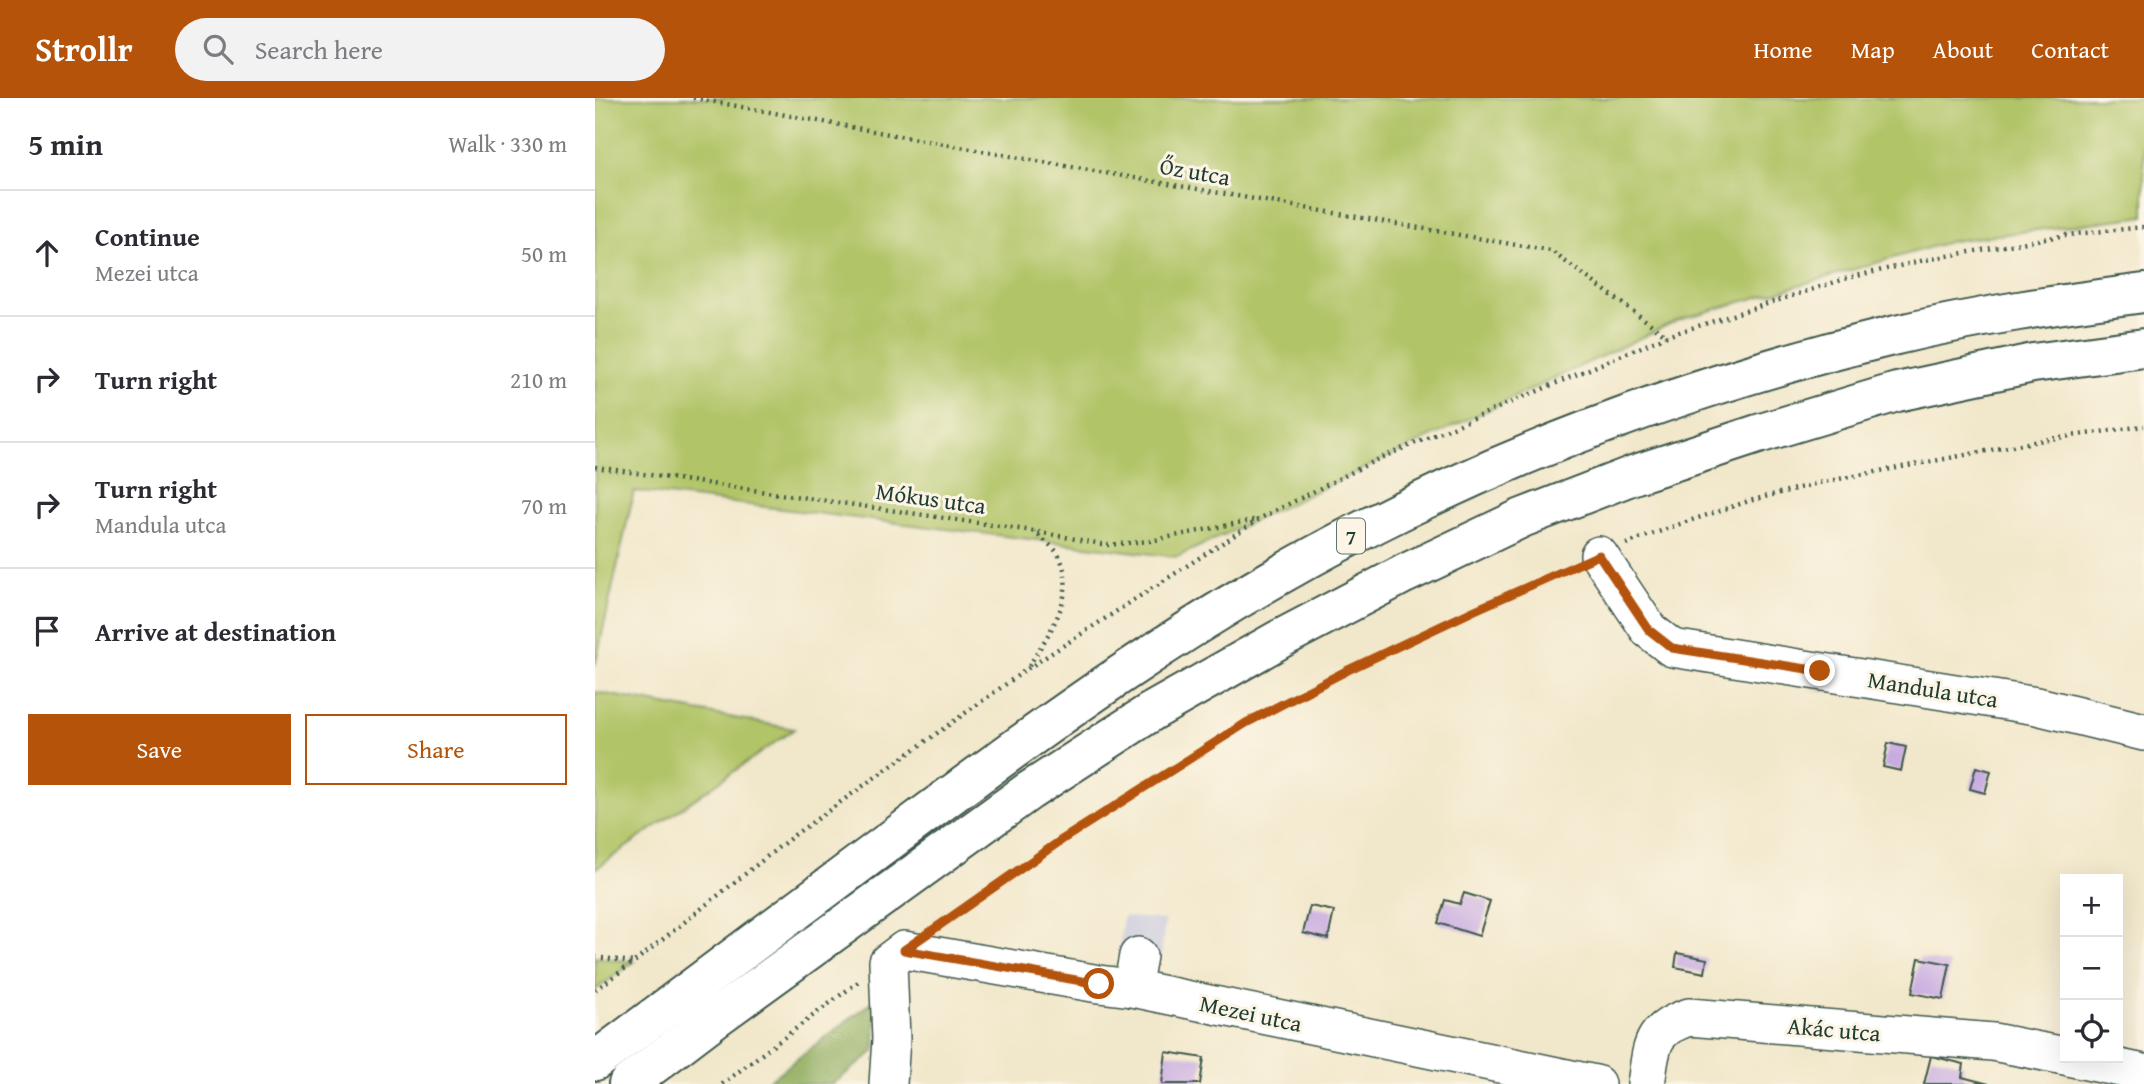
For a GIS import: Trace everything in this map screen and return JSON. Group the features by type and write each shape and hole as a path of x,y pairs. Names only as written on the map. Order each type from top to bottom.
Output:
{"main road":[{"name":"7","path":"595,1061 1009,752 1253,590 1354,534 1446,489 1533,451 1645,408 1755,372 1895,335 2032,308 2144,293"},
{"path":"628,1084 1029,790 1151,712 1280,639 1449,552 1522,518 1636,474 1884,396 2033,363 2144,348"}],"street":[{"name":"Mandula utca","path":"1599,555 1649,630 1672,648 2037,706 2144,732"},
{"name":"Mezei utca","path":"896,956 1135,972 1596,1084"},
{"path":"888,1084 896,956"},
{"name":"Akác utca","path":"1646,1084 1652,1046 1659,1032 1670,1023 1689,1017 1993,1042 2060,1055"},
{"path":"2096,1063 2144,1073"}],"path":[{"name":"Őz utca","path":"692,98 1551,251 1667,336"},
{"path":"722,1084 831,1001 1063,839 1246,723 1374,657 1475,610 1599,555 1749,501 1818,484 2049,439 2144,426"},
{"name":"Mókus utca","path":"595,467 1033,531 1107,545 1150,541 1262,518"},
{"path":"1027,668 1057,621 1064,601 1064,574 1058,553 1033,531"},
{"path":"595,957 634,962 595,990"}],"shaded area":[{"path":"1123,916 1165,920 1161,958 1119,954"}],"green space":[{"path":"595,98 2144,98 2144,216 1952,241 1678,320 1177,557 634,491 595,666"},
{"path":"595,692 794,729 595,869"},
{"path":"595,957 634,962 595,990"},
{"path":"876,999 875,1051 833,1084 764,1084"}],"building":[{"path":"1888,743 1906,747 1901,771 1883,767"},
{"path":"1976,767 1991,771 1985,793 1970,789"},
{"path":"1464,893 1490,901 1479,936 1438,923 1445,900 1460,904"},
{"path":"1310,906 1334,911 1328,939 1303,933"},
{"path":"1677,953 1707,959 1705,973 1675,967"},
{"path":"1919,958 1950,964 1943,999 1912,993"},
{"path":"1166,1052 1204,1058 1200,1084 1162,1084"},
{"path":"1931,1056 1964,1064 1962,1077 1989,1084 1924,1084"}],"route":[{"path":"1099,984 904,950 1063,839 1246,723 1348,670 1599,555 1649,630 1672,648 1820,671"}]}
